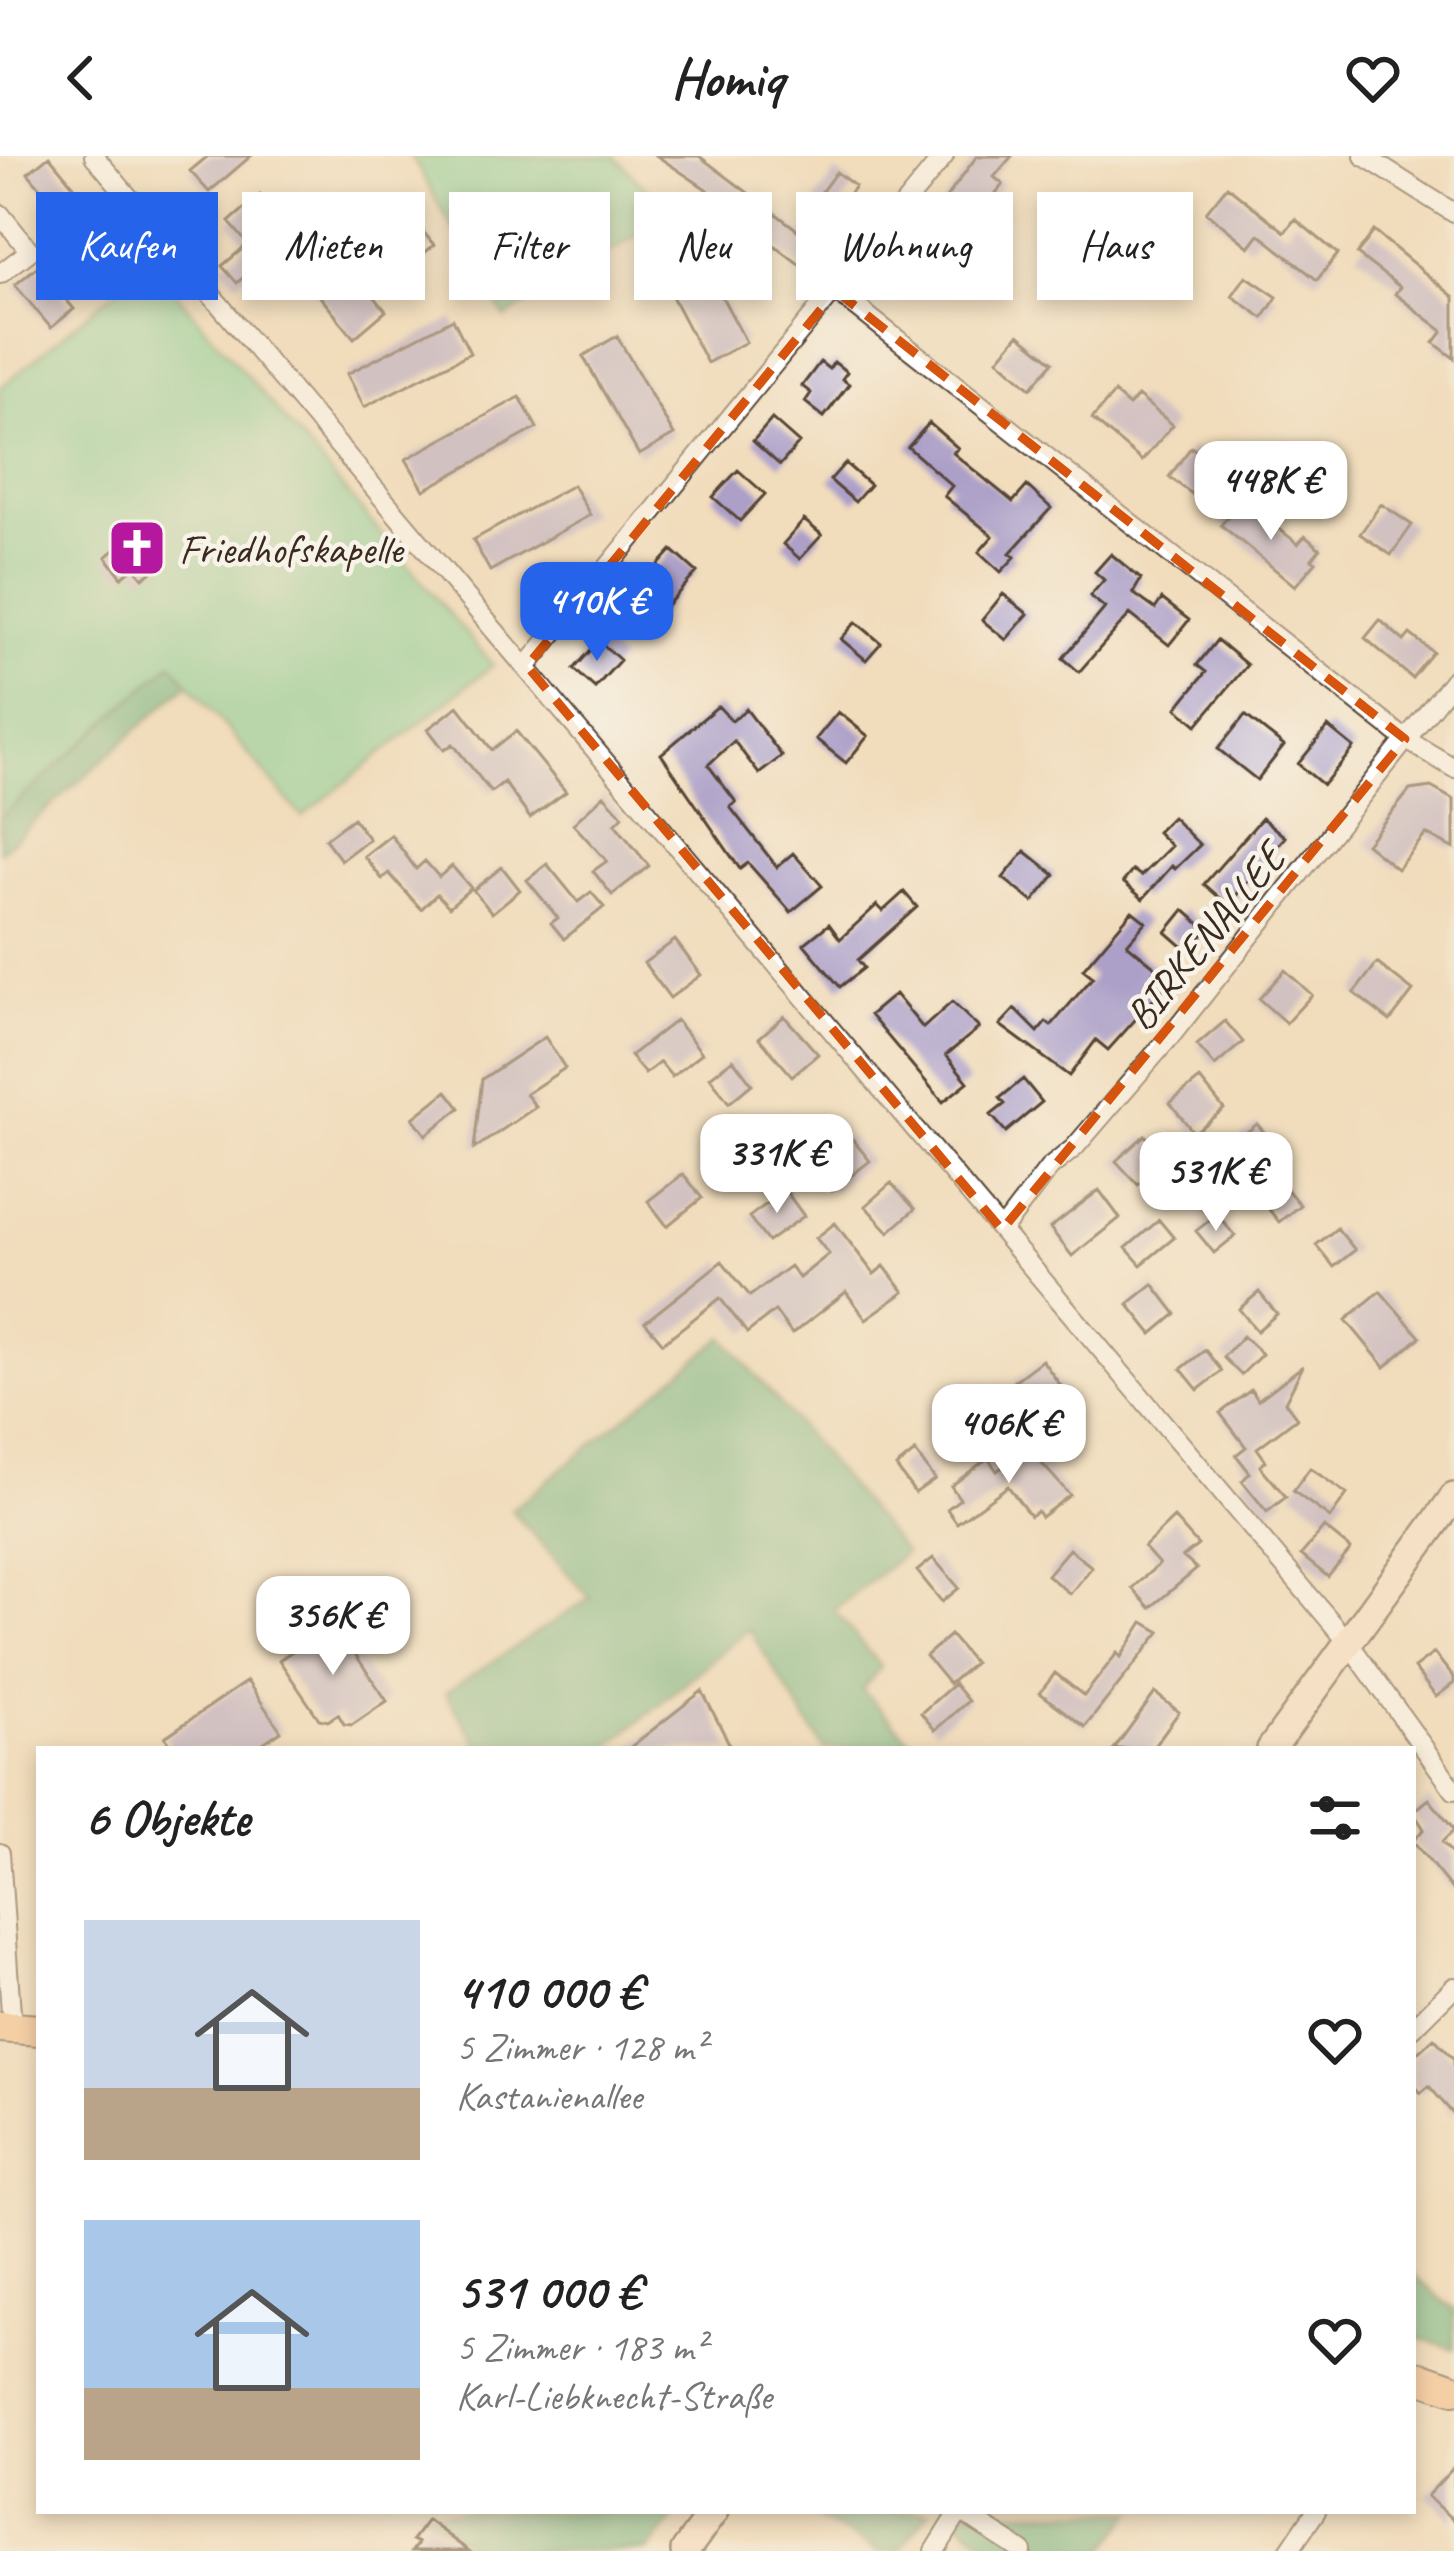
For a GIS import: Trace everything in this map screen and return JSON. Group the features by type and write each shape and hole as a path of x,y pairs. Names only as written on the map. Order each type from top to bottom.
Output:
{"main road":[{"path":"1272,1746 1454,1497"},
{"path":"1416,2376 1454,2389"},
{"path":"685,2551 713,2514"}],"street":[{"path":"94,156 1348,1642 1454,1790"},
{"path":"915,192 944,156"},
{"path":"1364,156 1454,213"},
{"path":"0,214 30,250 0,274"},
{"path":"527,666 829,300"},
{"path":"847,300 1405,739 1454,768"},
{"name":"BIRKENALLEE","path":"1001,1230 1048,1168 1074,1148 1174,1032 1454,679"},
{"path":"0,1853 17,2028"},
{"path":"1416,2025 1454,1987"},
{"path":"935,2551 958,2514"},
{"path":"965,2514 1022,2551"},
{"path":"1289,2551 1314,2514"}],"highlighted area":[{"path":"836,291 1405,739 1002,1230 527,666"}],"green space":[{"path":"411,156 614,156 650,192 634,192 634,236 610,252 610,192 449,192 449,221"},
{"path":"105,300 182,300 493,665 302,817 172,664 0,818 0,388"},
{"path":"495,300 533,300 505,318"},
{"path":"172,663 189,683 0,852 0,818"},
{"path":"724,1337 905,1553 834,1610 881,1667 862,1690 916,1746 822,1746 749,1629 610,1746 479,1746 445,1693 590,1598 511,1510"},
{"path":"1416,2278 1454,2310 1454,2349 1416,2337"},
{"path":"425,2514 678,2514 648,2551 477,2551"},
{"path":"810,2514 928,2514 899,2551 878,2551"},
{"path":"948,2514 1133,2514 1104,2551 1000,2551"}],"building":[{"path":"49,156 79,192 44,192 28,173"},
{"path":"208,156 251,156 209,192 190,171"},
{"path":"657,156 699,156 747,192 711,192"},
{"path":"977,156 1012,156 994,177 1003,184 997,192 951,192"},
{"path":"836,172 855,186 851,192 821,192"},
{"path":"1227,186 1285,232 1295,219 1338,254 1317,280 1259,234 1249,247 1206,212"},
{"path":"242,211 242,237 229,222"},
{"path":"772,211 796,229 796,262 772,243"},
{"path":"1374,231 1454,297 1454,358 1434,343 1443,331 1395,294 1400,287 1357,254"},
{"path":"242,249 242,279 237,283 222,266"},
{"path":"36,268 36,300 66,300 74,309 51,328 15,285"},
{"path":"1246,276 1277,297 1263,318 1232,296"},
{"path":"323,300 377,300 386,311 354,338"},
{"path":"674,300 724,300 746,342 707,363"},
{"path":"453,319 470,353 364,407 347,374"},
{"path":"1019,334 1053,362 1031,388 998,359"},
{"path":"617,336 674,435 639,455 583,356"},
{"path":"820,362 829,369 834,362 847,372 842,379 849,384 824,417 805,402 811,393 802,386"},
{"path":"1114,393 1129,406 1138,396 1173,425 1142,461 1092,419"},
{"path":"520,397 537,428 424,490 406,459"},
{"path":"772,419 799,443 780,465 753,441"},
{"path":"929,423 958,448 953,453 1013,502 1027,486 1051,508 1010,553 1015,557 1001,572 979,552 993,536 944,496 952,486 908,447"},
{"path":"1191,447 1223,469 1200,500 1169,477"},
{"path":"845,463 870,485 855,502 830,480"},
{"path":"738,470 765,494 740,521 713,497"},
{"path":"573,485 590,515 490,571 473,540"},
{"path":"1242,499 1298,544 1305,536 1320,549 1312,559 1316,562 1295,586 1221,525"},
{"path":"1381,504 1412,525 1391,555 1360,534"},
{"path":"804,520 822,535 800,559 783,544"},
{"name":"Friedhofskapelle","path":"148,523 164,542 150,554 160,565 143,578 134,567 122,577 106,557"},
{"path":"672,550 697,572 651,623 626,601"},
{"path":"1111,554 1141,579 1133,593 1155,609 1162,599 1189,620 1169,645 1130,614 1079,672 1063,658 1105,608 1090,596 1104,580 1095,572"},
{"path":"1003,594 1028,614 1006,640 982,620"},
{"path":"1380,620 1404,641 1410,634 1433,652 1412,678 1365,638"},
{"path":"856,622 881,643 866,660 841,639"},
{"path":"1217,640 1247,665 1197,725 1177,708 1206,672 1197,665"},
{"path":"599,641 620,660 595,688 574,669"},
{"path":"458,706 492,750 516,731 566,792 530,818 504,782 491,792 453,744 444,750 428,729"},
{"path":"718,706 732,721 746,709 782,756 759,774 734,741 708,765 736,802 730,807 777,867 793,853 822,886 791,912 748,863 740,869 661,754"},
{"path":"838,712 868,736 846,763 816,739"},
{"path":"1245,715 1284,746 1257,780 1218,749"},
{"path":"1328,727 1354,748 1323,785 1298,764"},
{"path":"1431,787 1454,800 1454,849 1426,834 1397,869 1366,844 1410,790"},
{"path":"604,795 623,816 615,824 649,866 612,895 593,871 607,861 573,824"},
{"path":"1172,817 1200,845 1175,869 1172,866 1143,899 1123,882 1133,870 1141,876 1171,846 1157,832"},
{"path":"353,818 369,839 341,860 325,839"},
{"path":"1262,818 1285,837 1228,905 1204,884"},
{"path":"391,835 416,869 425,861 439,877 452,866 471,888 449,907 437,894 421,909 389,873 382,879 364,856"},
{"path":"1025,851 1055,875 1033,902 1003,878"},
{"path":"547,864 578,902 591,892 604,907 564,939 551,923 558,918 527,880"},
{"path":"502,867 520,890 492,913 473,890"},
{"path":"904,892 917,907 858,960 864,968 840,987 804,944 829,924 840,939 877,905 883,911"},
{"path":"1184,910 1207,930 1189,952 1166,932"},
{"path":"1132,911 1146,922 1127,944 1171,980 1108,1050 1096,1040 1069,1076 1000,1025 1015,1009 1038,1032 1046,1022 1051,1026 1093,977 1083,969"},
{"path":"675,940 701,975 670,998 644,963"},
{"path":"1377,963 1413,991 1390,1021 1354,993"},
{"path":"1285,970 1312,995 1286,1023 1259,999"},
{"path":"895,994 923,1028 952,1002 979,1028 946,1055 968,1082 943,1102 870,1015"},
{"path":"784,1016 818,1054 792,1076 759,1038"},
{"path":"676,1020 702,1053 672,1077 660,1062 645,1074 630,1056"},
{"path":"1225,1021 1243,1042 1215,1066 1197,1045"},
{"path":"545,1037 565,1068 526,1094 536,1107 474,1149 482,1079"},
{"path":"733,1059 752,1084 729,1103 710,1077"},
{"path":"1023,1079 1042,1102 1006,1132 991,1115 1005,1104 1000,1098"},
{"path":"1200,1079 1224,1109 1194,1133 1170,1103"},
{"path":"447,1091 460,1108 426,1135 413,1118"},
{"path":"1257,1124 1278,1148 1262,1160 1300,1205 1279,1222 1243,1178 1205,1211 1182,1184"},
{"path":"849,1135 870,1161 832,1191 811,1165"},
{"path":"1145,1135 1167,1160 1138,1185 1116,1161"},
{"path":"683,1174 702,1198 667,1226 648,1201"},
{"path":"891,1183 915,1209 889,1232 865,1206"},
{"path":"785,1190 804,1216 768,1242 749,1217"},
{"path":"1099,1190 1120,1218 1072,1256 1050,1228"},
{"path":"1217,1214 1235,1236 1214,1253 1196,1231"},
{"path":"1159,1220 1174,1238 1141,1265 1126,1248"},
{"path":"835,1223 874,1274 884,1266 904,1292 866,1319 846,1292 792,1334 775,1311 747,1333 720,1298 663,1343 645,1322 722,1261 750,1296 790,1266 799,1278 829,1254 816,1238"},
{"path":"1337,1228 1355,1250 1334,1267 1316,1245"},
{"path":"1153,1284 1176,1314 1152,1334 1128,1304"},
{"path":"1380,1291 1420,1337 1385,1367 1346,1320"},
{"path":"1259,1292 1277,1314 1257,1331 1239,1309"},
{"path":"1243,1336 1262,1354 1241,1375 1223,1357"},
{"path":"1205,1350 1222,1371 1198,1390 1181,1369"},
{"path":"1042,1360 1066,1393 1039,1414 1014,1381"},
{"path":"1303,1366 1285,1402 1297,1418 1257,1448 1266,1461 1260,1466 1286,1497 1267,1512 1242,1481 1250,1473 1236,1455 1246,1447 1220,1413 1251,1390 1258,1400"},
{"path":"1028,1448 1070,1495 1041,1517 1037,1511 1030,1516 1008,1486 957,1523 947,1509 960,1499 951,1486 988,1458 997,1471"},
{"path":"915,1452 935,1479 915,1493 896,1467"},
{"path":"1310,1468 1347,1494 1330,1518 1293,1491"},
{"path":"1174,1518 1198,1545 1183,1557 1197,1569 1150,1608 1132,1588 1159,1564 1144,1547"},
{"path":"1324,1527 1351,1549 1328,1577 1301,1555"},
{"path":"1069,1549 1092,1567 1070,1594 1047,1575"},
{"path":"933,1558 959,1588 942,1602 917,1571"},
{"path":"1143,1622 1160,1632 1085,1727 1040,1693 1055,1673 1084,1696 1117,1653 1121,1657"},
{"path":"334,1623 387,1701 352,1725 344,1724 338,1714 328,1721 319,1719 279,1660"},
{"path":"950,1635 974,1663 949,1684 926,1656"},
{"path":"1434,1653 1454,1678 1436,1697 1414,1668"},
{"path":"247,1681 281,1731 258,1746 171,1746 165,1737"},
{"path":"954,1684 968,1701 935,1730 921,1713"},
{"path":"702,1691 730,1746 632,1746"},
{"path":"1155,1693 1179,1712 1154,1746 1116,1746"},
{"path":"1429,1799 1454,1830 1442,1842 1454,1856 1454,1892 1416,1845 1424,1829 1416,1810"},
{"path":"1434,2038 1454,2059 1454,2115 1429,2086 1421,2093 1416,2087 1416,2054"},
{"path":"1454,2467 1454,2521 1427,2496"},
{"path":"427,2520 469,2551 412,2551 418,2543 412,2540"}],"place":[{"name":"Friedhofskapelle","path":"137,548"}]}
